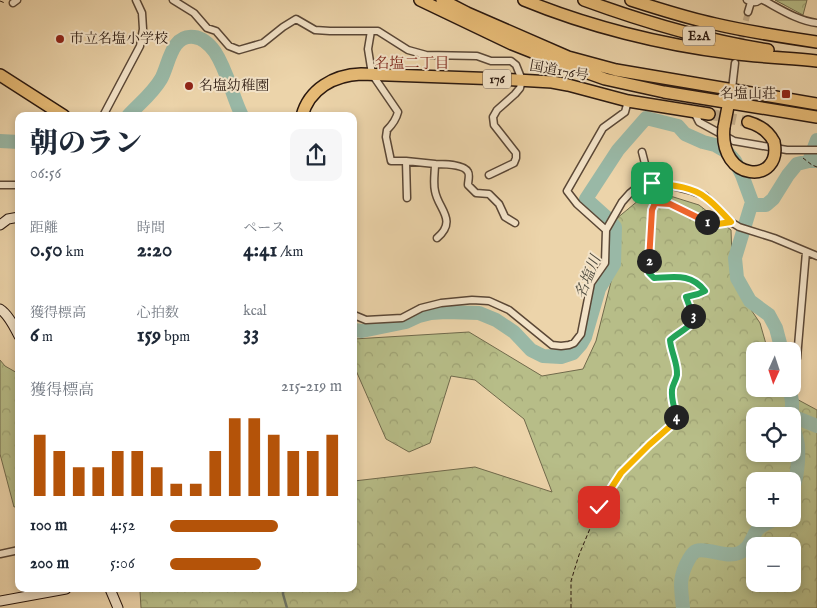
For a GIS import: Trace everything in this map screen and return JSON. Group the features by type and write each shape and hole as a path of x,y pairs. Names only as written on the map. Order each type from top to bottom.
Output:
{"highway":[{"name":"国道176号","path":"420,0 520,47 560,64 605,79 664,92 817,117"},
{"name":"国道176号","path":"442,0 568,57 616,70 817,104"},
{"path":"524,0 583,21 662,41 730,53 817,59"},
{"name":"E2A","path":"584,0 660,26 709,39 817,59"},
{"name":"E2A","path":"631,0 715,24 817,42"},
{"path":"640,0 666,11"},
{"name":"国道176号","path":"304,112 310,99 331,80 352,74 372,74 552,82 628,101 709,114"},
{"path":"0,75 58,112"},
{"path":"732,89 724,127 724,141 728,156 736,166 748,173 763,170 771,163 775,155 772,138 764,130 748,122"}],"street":[{"path":"105,112 140,46 143,29 142,13 136,0"},
{"path":"173,0 194,12 207,28 216,31 229,46 239,50 263,42 283,26 296,19 315,30 330,32 378,31 408,50 426,55 477,56 491,61 511,61 516,65 522,80 520,88 497,110 493,118 494,125 516,153 516,158 514,163 489,175"},
{"path":"748,12 749,1 755,3 762,0 790,14 817,24"},
{"path":"370,31 368,50 372,74 398,112 394,123 387,130 386,137 391,161 462,167 468,171 468,185 476,194 489,194 499,204 505,218 515,223"},
{"path":"732,89 736,63"},
{"path":"606,230 577,204 567,191 602,128 625,112 628,101"},
{"path":"694,112 699,122 734,141 787,150 817,150"},
{"path":"642,152 650,184"},
{"path":"406,161 406,198"},
{"path":"436,164 435,191 447,218 446,228 438,238"},
{"path":"0,185 15,185"},
{"path":"357,317 366,320 402,318 421,308 441,303 472,300 488,302 509,310 552,345 561,346 574,343 581,334 591,283 605,263 606,230 622,202 640,185 672,186 705,196 738,227 774,238 817,256"},
{"path":"0,225 15,216"},
{"path":"798,342 806,252"},
{"path":"0,309 15,329"},
{"path":"0,554 15,551"},
{"path":"0,601 41,592"},
{"path":"111,592 118,608"}],"path":[{"path":"794,150 817,167"},
{"path":"570,608 572,581 579,555 599,507 621,473 675,422 676,416 672,403 671,388 677,375 670,340 689,327 694,321 693,313 686,297 705,291 700,284 686,277 654,278 649,273 652,210 655,203 670,204 705,222 718,224 731,222"}],"green space":[{"path":"775,0 807,0 803,15"},
{"path":"651,190 699,205 731,230 733,283 760,323 765,342 746,342 746,398 795,398 817,410 817,608 141,608 140,592 357,592 357,481 475,467 552,492 524,419 475,380 451,376 430,443 409,452 386,439 357,373 357,339 469,332 542,376 583,369 596,341 616,262 616,219"},
{"path":"0,360 5,366 15,372 15,507 0,454"}],"waterway":[{"name":"名塩川","path":"132,112 158,84 176,45 186,37 194,37 206,42 215,52 240,112"},
{"name":"名塩川","path":"357,330 406,322 431,313 479,313 496,320 514,332 531,350 543,356 561,357 573,353 585,337 599,289 614,264 615,227 586,199 618,150 646,118 678,126 685,134 715,145 727,152 735,161 752,202 756,205 766,205 773,199 797,164 817,161"},
{"path":"809,161 817,140"},
{"name":"名塩川","path":"0,141 15,142"},
{"path":"752,202 735,258 737,278 750,301 769,315 776,328 780,342"},
{"path":"791,398 792,407"},
{"path":"801,420 817,426"},
{"path":"796,472 798,462"},
{"path":"683,608 681,589 683,572 693,554 702,550 727,554 739,553 749,545 755,533 761,527"},
{"path":"283,592 287,608"}],"tunnel":[{"path":"739,47 748,12"},
{"path":"709,114 748,122"}],"place":[{"name":"市立名塩小学校","path":"60,39"},
{"name":"名塩幼稚園","path":"189,86"},
{"name":"名塩山荘","path":"786,94"}],"district":[{"name":"名塩二丁目","path":"412,63"}],"route":[{"path":"599,507 621,473 675,422 676,416 672,403 671,388 677,375 670,340 689,327 694,321 693,313 686,297 705,291 700,284 686,277 654,278 649,273 652,210 655,203 670,204 705,222 718,224 731,222 705,196 672,186 652,183"}]}
